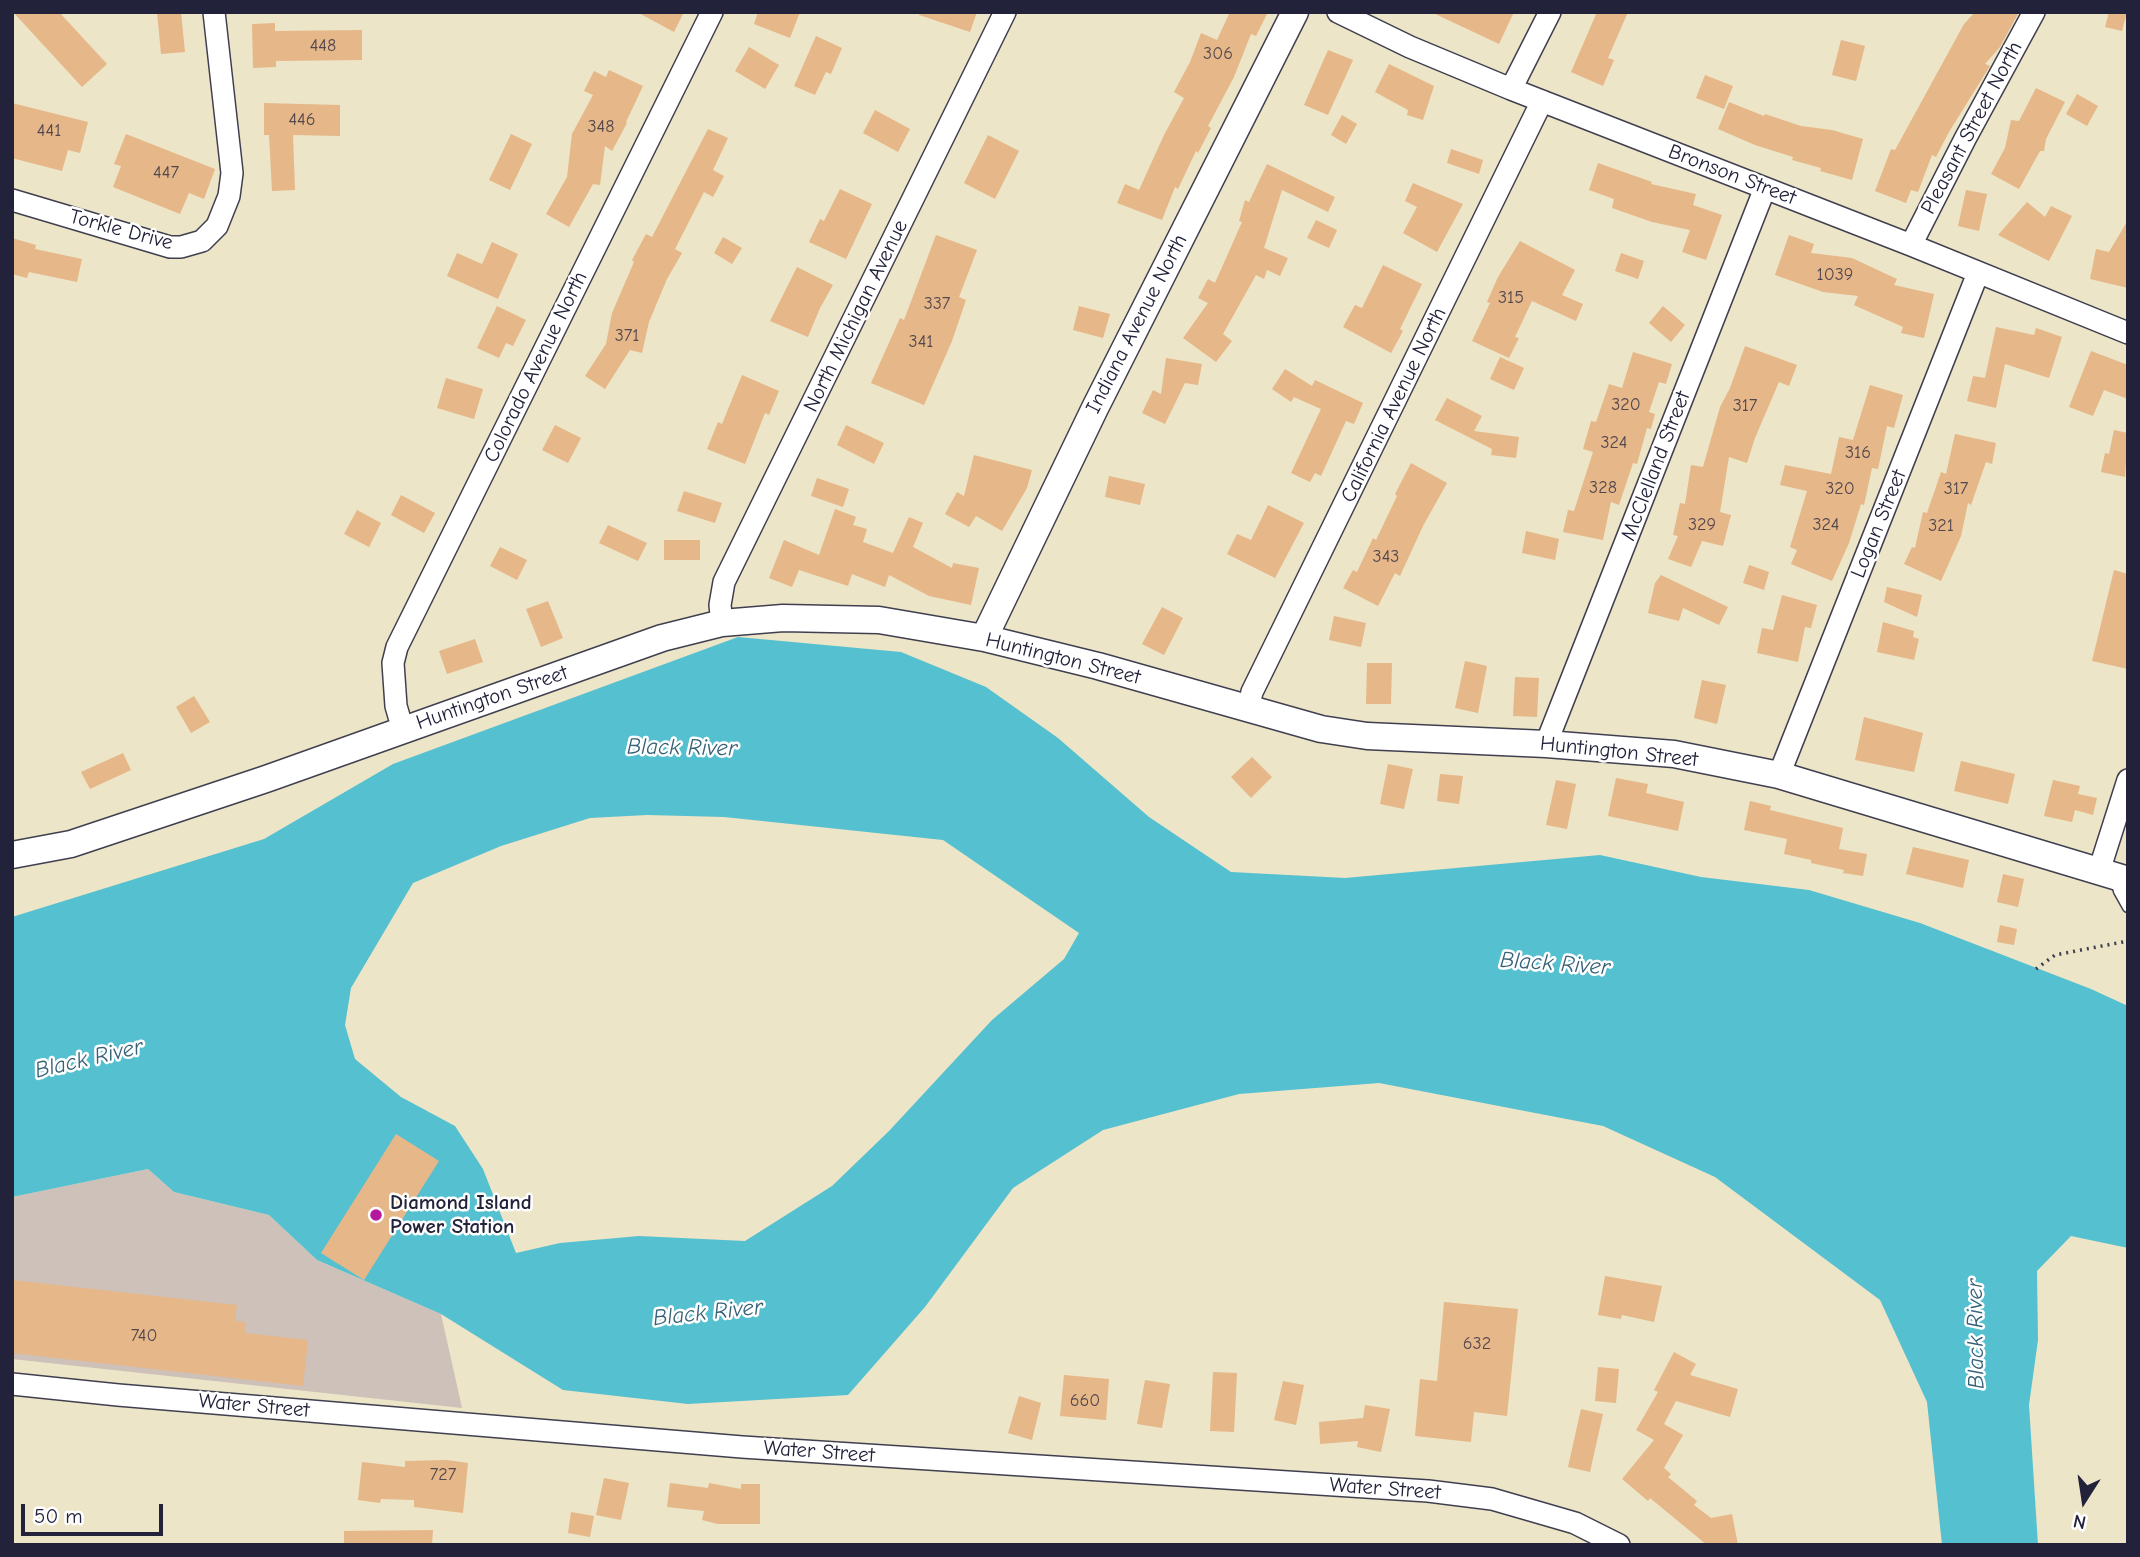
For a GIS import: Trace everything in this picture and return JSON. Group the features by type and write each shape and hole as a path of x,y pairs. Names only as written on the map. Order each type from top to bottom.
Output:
{"street":[{"name":"Torkle Drive","path":"12,200 170,247 202,241 217,226 229,196 232,173 214,12"},
{"name":"Colorado Avenue North","path":"403,730 396,706 393,663 397,647 712,12"},
{"name":"North Michigan Avenue","path":"722,623 720,605 724,582 1005,12"},
{"name":"Indiana Avenue North","path":"984,638 1095,408 1296,12"},
{"name":"Bronson Street","path":"1338,12 1410,47 1511,89 1912,245 2128,333"},
{"path":"1511,89 1549,12"},
{"name":"Pleasant Street North","path":"1912,245 1965,139 2034,12"},
{"name":"California Avenue North","path":"1248,709 1252,692 1542,101"},
{"name":"McClelland Street","path":"1546,744 1765,188"},
{"name":"Logan Street","path":"1779,775 1978,272"},
{"name":"Huntington Street","path":"12,855 71,844 266,779 662,638 722,623 783,618 879,620 984,638 1098,666 1321,729 1367,736 1546,744 1674,754 1779,775 2114,876"},
{"path":"2114,876 2128,780"},
{"name":"Water Street","path":"12,1384 742,1447 1428,1491 1492,1499 1576,1523 1619,1545"}],"lane":[{"path":"2114,876 2128,907"}],"path":[{"path":"2036,969 2055,955 2128,941"}],"shaded area":[{"path":"148,1169 174,1192 269,1215 317,1260 441,1314 462,1408 12,1359 12,1197"}],"water":[{"name":"Black River","path":"738,637 901,652 986,687 1058,738 1149,817 1231,872 1345,878 1600,855 1701,877 1809,890 1920,923 2128,1006 2128,1248 2071,1236 2037,1271 2038,1340 2029,1405 2038,1545 1942,1545 1927,1402 1880,1300 1715,1177 1603,1126 1379,1083 1239,1094 1103,1130 1013,1188 925,1307 848,1395 688,1404 563,1390 441,1314 317,1260 269,1215 174,1192 148,1169 12,1197 12,917 264,839 393,764","holes":["647,815 724,817 943,840 1079,933 1064,959 992,1020 889,1131 832,1186 745,1241 639,1236 560,1243 516,1253 483,1169 455,1126 401,1097 355,1059 345,1025 351,988 413,883 501,846 590,818"]}],"building":[{"path":"13,12 59,12 107,64 82,87"},
{"path":"157,12 181,12 185,52 161,54"},
{"path":"637,12 684,12 674,32"},
{"path":"758,12 800,12 790,38 754,24"},
{"path":"920,12 977,12 970,32 919,15"},
{"path":"1230,12 1268,12 1256,36 1251,34 1234,77 1208,126 1211,128 1198,153 1196,151 1178,189 1175,187 1162,220 1117,203 1125,184 1139,190 1184,98 1174,92 1201,33 1217,40"},
{"path":"1431,12 1514,12 1499,44"},
{"path":"1597,12 1628,12 1608,58 1614,60 1603,86 1571,72"},
{"path":"1975,12 2019,12 2000,47 1985,64 1990,66 1936,157 1932,155 1918,192 1911,190 1906,203 1875,191 1891,149 1895,150 1964,24"},
{"path":"2109,12 2127,12 2122,31 2105,27"},
{"path":"275,23 275,31 362,30 362,60 276,61 276,67 253,68 252,24"},
{"path":"816,36 842,48 831,74 826,72 815,95 794,86"},
{"path":"1841,40 1865,46 1856,81 1832,75"},
{"path":"749,47 779,65 765,89 735,71"},
{"path":"1328,50 1353,60 1328,115 1304,105"},
{"path":"1389,64 1434,86 1423,120 1407,115 1408,110 1375,92"},
{"path":"609,70 643,86 612,151 605,146 600,185 593,184 569,227 546,214 567,177 572,134 593,95 584,91 594,71 606,77"},
{"path":"1705,75 1733,86 1724,109 1696,98"},
{"path":"2036,88 2065,102 2046,139 2044,151 2040,151 2019,189 1991,174 2005,148 2011,120 2019,121"},
{"path":"2077,94 2098,106 2087,126 2066,114"},
{"path":"1729,102 1764,116 1765,114 1801,126 1832,130 1863,139 1852,180 1820,171 1821,168 1792,160 1793,157 1718,129"},
{"path":"12,103 88,122 80,153 68,150 62,171 12,158"},
{"path":"264,103 340,105 340,136 293,135 295,190 272,191 269,135 264,135"},
{"path":"875,110 910,129 898,152 863,133"},
{"path":"1342,115 1357,124 1346,144 1331,135"},
{"path":"708,129 728,138 713,170 724,176 713,197 704,192 675,249 682,253 667,279 649,322 642,353 630,350 605,389 585,376 606,344 612,313 634,262 632,260 646,234 652,237"},
{"path":"126,134 215,169 204,199 189,193 180,214 113,187 121,166 114,164"},
{"path":"511,134 532,144 510,190 489,180"},
{"path":"988,135 1019,151 995,199 964,183"},
{"path":"1451,149 1483,160 1479,174 1447,163"},
{"path":"1598,163 1652,182 1651,184 1696,194 1693,205 1722,215 1706,260 1682,252 1690,230 1652,222 1612,208 1614,199 1589,190"},
{"path":"1267,164 1335,197 1328,212 1282,190 1264,248 1288,258 1280,276 1267,270 1264,279 1256,275 1223,334 1232,341 1216,362 1183,338 1208,303 1198,298 1208,279 1215,283 1242,222 1239,221 1245,200 1249,202"},
{"path":"1413,183 1463,204 1437,252 1403,233 1417,207 1405,201"},
{"path":"840,189 872,204 846,259 809,242 820,219 824,221"},
{"path":"1966,190 1987,194 1979,231 1958,226"},
{"path":"2027,202 2045,217 2051,206 2072,216 2049,261 1998,235"},
{"path":"1316,220 1337,230 1329,248 1307,238"},
{"path":"2128,220 2128,288 2090,279 2096,249 2109,252"},
{"path":"936,235 977,250 959,297 966,300 952,341 924,405 871,383 900,318 904,320"},
{"path":"1789,235 1814,244 1811,253 1852,258 1897,279 1894,285 1934,294 1924,338 1901,333 1903,327 1854,305 1858,296 1823,292 1775,275"},
{"path":"723,237 742,248 732,264 714,253"},
{"path":"12,238 36,245 35,249 82,259 77,282 29,272 27,278 12,274"},
{"path":"1520,241 1575,270 1562,295 1583,304 1576,321 1532,301 1515,337 1519,338 1509,358 1472,341 1490,303 1487,302 1498,277"},
{"path":"492,242 518,254 498,299 447,276 457,253 482,264"},
{"path":"1621,253 1644,261 1638,279 1615,271"},
{"path":"1383,265 1422,284 1391,353 1343,327 1355,305 1362,308"},
{"path":"797,267 833,285 808,337 770,321"},
{"path":"497,306 526,320 513,346 506,343 499,358 477,348"},
{"path":"1079,306 1110,314 1103,338 1073,330"},
{"path":"1663,306 1685,325 1671,342 1649,323"},
{"path":"1996,327 2034,335 2036,328 2062,337 2049,378 2005,364 1996,408 1967,401 1973,376 1985,378"},
{"path":"1745,346 1797,365 1789,386 1779,382 1747,463 1729,457 1720,512 1731,515 1723,546 1702,541 1691,567 1668,559 1678,536 1673,535 1680,503 1685,504 1691,465 1703,467 1720,407"},
{"path":"2091,351 2128,365 2128,399 2104,390 2093,416 2069,407"},
{"path":"1633,352 1672,364 1666,384 1659,382 1649,412 1655,414 1651,429 1647,428 1637,464 1633,463 1619,505 1611,502 1603,540 1563,532 1568,510 1574,511 1593,452 1583,449 1591,421 1596,422 1609,384 1622,388"},
{"path":"1500,357 1524,368 1514,390 1490,379"},
{"path":"1166,358 1202,364 1198,385 1185,383 1165,424 1142,413 1153,390 1161,394"},
{"path":"1285,369 1312,386 1315,380 1363,403 1354,424 1346,421 1321,476 1315,473 1310,482 1291,473 1321,409 1294,397 1291,402 1272,389"},
{"path":"742,375 779,391 769,415 765,413 745,464 707,449 718,422 722,424"},
{"path":"446,378 483,389 474,419 437,408"},
{"path":"1870,385 1903,395 1894,428 1887,426 1878,469 1872,468 1864,505 1861,504 1849,543 1832,581 1791,564 1797,550 1790,547 1807,491 1780,485 1785,465 1831,474 1839,437 1853,440"},
{"path":"1447,398 1482,416 1474,431 1519,437 1516,458 1491,455 1492,449 1435,420"},
{"path":"555,425 581,438 568,463 542,450"},
{"path":"846,425 884,443 874,464 837,445"},
{"path":"2114,430 2128,433 2125,477 2101,472 2105,453 2109,454"},
{"path":"1955,434 1996,443 1992,464 1986,462 1971,505 1968,503 1961,536 1941,581 1904,564 1912,547 1915,548 1923,512 1927,513 1941,472 1946,474"},
{"path":"974,455 1032,470 1027,488 1002,531 976,516 969,527 945,514 957,492 964,496"},
{"path":"1411,463 1447,483 1400,576 1395,573 1378,606 1343,588 1353,570 1357,572 1373,538 1376,540"},
{"path":"1109,476 1145,484 1140,505 1105,497"},
{"path":"817,478 849,489 843,507 811,496"},
{"path":"684,491 722,503 715,523 677,511"},
{"path":"401,495 435,513 424,533 391,515"},
{"path":"1268,505 1304,523 1275,578 1227,554 1237,534 1251,540"},
{"path":"835,509 856,517 853,525 867,529 863,542 893,553 909,517 923,523 913,547 952,568 953,563 979,568 971,605 929,596 889,575 885,587 852,574 848,586 799,570 792,587 769,578 784,540 819,555"},
{"path":"357,510 381,523 369,547 344,534"},
{"path":"608,525 647,543 638,561 599,543"},
{"path":"1526,531 1559,539 1555,560 1522,553"},
{"path":"664,540 700,540 700,560 664,560"},
{"path":"500,547 527,560 517,580 490,566"},
{"path":"1749,565 1769,572 1764,590 1743,583"},
{"path":"2114,570 2128,574 2128,669 2092,661"},
{"path":"1661,575 1728,607 1719,625 1683,608 1679,621 1648,613 1655,583"},
{"path":"1887,587 1922,595 1917,617 1884,602"},
{"path":"1782,595 1817,605 1811,628 1805,627 1798,662 1757,653 1762,628 1773,630"},
{"path":"548,601 563,638 541,647 526,609"},
{"path":"1162,607 1183,618 1164,655 1142,644"},
{"path":"1334,616 1366,623 1361,647 1329,640"},
{"path":"1883,622 1914,631 1913,637 1919,639 1914,660 1877,652"},
{"path":"475,639 483,662 447,674 439,651"},
{"path":"1465,661 1487,666 1478,713 1455,708"},
{"path":"1367,663 1392,663 1391,704 1366,704"},
{"path":"1515,677 1539,678 1537,717 1513,716"},
{"path":"1702,680 1726,685 1717,724 1694,718"},
{"path":"194,696 210,722 191,733 176,707"},
{"path":"1864,717 1923,733 1914,772 1855,760"},
{"path":"123,753 131,770 90,789 81,772"},
{"path":"1252,757 1272,777 1251,798 1231,777"},
{"path":"1961,761 2015,774 2008,804 1954,791"},
{"path":"1388,764 1413,769 1404,809 1380,804"},
{"path":"1440,774 1463,776 1459,804 1437,801"},
{"path":"1616,778 1648,784 1646,793 1684,802 1678,831 1608,816"},
{"path":"1556,780 1576,784 1567,829 1546,825"},
{"path":"2053,780 2080,786 2078,794 2097,798 2093,815 2075,810 2072,822 2044,816"},
{"path":"1750,801 1771,806 1770,810 1843,828 1839,849 1867,854 1863,876 1843,873 1844,870 1784,854 1787,839 1744,830"},
{"path":"1913,847 1969,860 1963,888 1906,874"},
{"path":"2003,874 2024,879 2018,907 1997,902"},
{"path":"2000,925 2017,929 2014,945 1997,942"},
{"name":"Diamond Island Power Station","path":"396,1134 439,1161 364,1280 321,1253"},
{"path":"1605,1276 1662,1286 1654,1322 1622,1315 1621,1319 1598,1315"},
{"path":"12,1280 237,1305 235,1321 246,1322 245,1333 308,1340 303,1386 12,1353"},
{"path":"1444,1302 1518,1309 1507,1416 1474,1412 1471,1442 1415,1436 1420,1379 1437,1381"},
{"path":"1674,1352 1696,1364 1690,1375 1738,1389 1730,1417 1676,1401 1664,1424 1683,1435 1664,1468 1671,1474 1668,1477 1697,1501 1694,1505 1711,1518 1732,1514 1738,1545 1707,1545 1650,1498 1648,1501 1622,1479 1654,1440 1636,1430 1658,1392 1654,1390"},
{"path":"1598,1367 1619,1369 1616,1403 1595,1401"},
{"path":"1213,1372 1237,1373 1234,1432 1210,1431"},
{"path":"1064,1375 1109,1379 1106,1420 1060,1416"},
{"path":"1145,1380 1170,1384 1162,1428 1137,1424"},
{"path":"1283,1381 1304,1385 1296,1425 1274,1420"},
{"path":"1019,1396 1041,1403 1032,1440 1008,1433"},
{"path":"1365,1405 1390,1409 1381,1452 1357,1447 1358,1441 1320,1444 1319,1422 1363,1418"},
{"path":"1581,1409 1603,1414 1590,1472 1568,1467"},
{"path":"447,1460 468,1463 463,1513 414,1507 414,1500 381,1499 380,1503 358,1500 362,1462 405,1467 405,1461"},
{"path":"604,1478 629,1483 621,1520 596,1515"},
{"path":"670,1483 708,1488 709,1483 741,1489 741,1484 760,1484 760,1524 718,1524 702,1520 704,1511 667,1507"},
{"path":"571,1512 594,1516 590,1537 568,1533"},
{"path":"433,1530 432,1545 344,1545 344,1531"}],"place":[{"name":"Diamond Island Power Station","path":"376,1215"}]}
